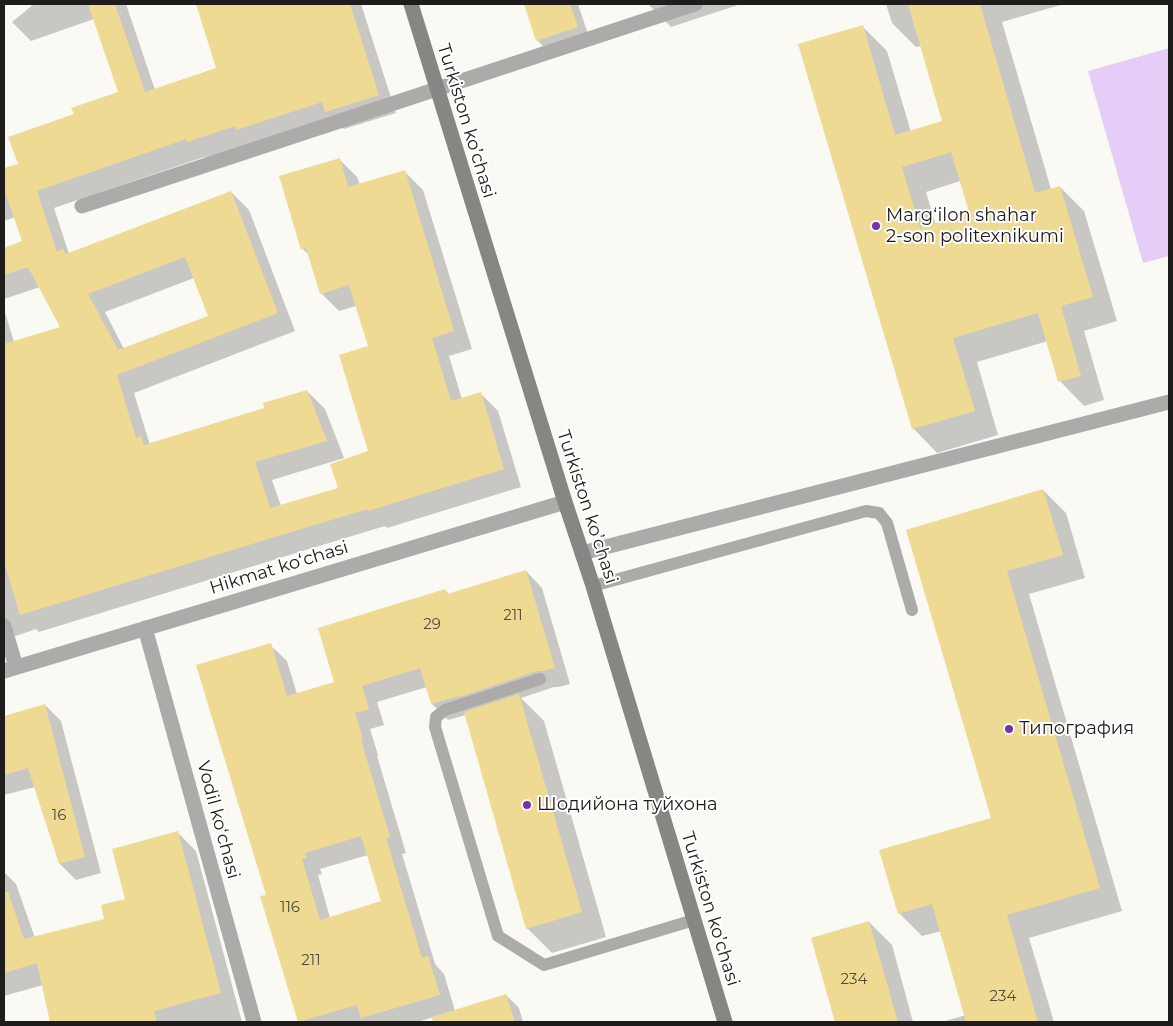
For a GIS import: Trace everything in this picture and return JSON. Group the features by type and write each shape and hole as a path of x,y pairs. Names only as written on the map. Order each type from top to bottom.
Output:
{"main road":[{"name":"Turkiston ko’chasi","path":"411,4 565,502 593,586 725,1022"}],"street":[{"path":"82,206 695,4"},
{"path":"582,553 1169,402"},
{"name":"Hikmat koʻchasi","path":"10,669 565,502"},
{"path":"4,626 10,669"},
{"name":"Vodil koʻchasi","path":"146,628 254,1022"}],"lane":[{"path":"593,586 866,511 879,513 887,523 912,610"},
{"path":"540,679 444,710 436,717 435,727 498,936 544,965 694,920"}],"shaded area":[{"path":"1169,48 1169,256 1143,263 1088,71"}],"building":[{"path":"88,4 115,4 145,92 216,68 196,4 350,4 379,95 325,112 322,102 236,130 235,126 187,142 186,139 37,191 57,252 63,249 66,254 231,191 278,313 117,375 136,438 141,436 144,445 264,408 263,403 307,390 327,441 255,462 270,508 338,488 330,464 368,451 339,355 368,346 349,285 320,294 306,248 301,250 279,176 340,158 348,187 405,170 454,331 432,338 451,401 481,392 504,469 20,615 4,562 4,344 60,327 28,267 4,275 4,248 22,241 4,189 4,168 18,164 8,137 74,114 71,108 118,92","holes":["185,257 208,316 118,350 88,294"]},
{"path":"524,4 570,4 578,27 536,41"},
{"path":"908,4 980,4 1035,193 1060,186 1093,297 1061,306 1081,376 1058,382 1038,313 953,338 975,411 912,429 798,44 863,25 895,135 942,121","holes":["951,152 969,212 920,228 902,167"]},
{"name":"Типография","path":"1043,489 1063,555 1007,571 1100,888 1007,915 1038,1022 966,1022 932,904 898,914 879,850 991,818 906,530"},
{"path":"526,570 555,668 537,671 459,697 431,704 420,668 362,686 369,709 355,713 363,739 361,740 390,837 386,838 422,958 428,956 440,995 361,1018 357,1005 298,1022 260,896 266,895 196,665 271,643 287,696 334,682 318,628 445,589 447,594","holes":["361,836 381,901 320,920 302,859 307,858 305,853"]},
{"path":"519,694 582,912 526,929 464,712"},
{"path":"45,704 85,857 59,864 28,768 4,775 4,716"},
{"path":"178,831 221,993 154,1011 157,1022 50,1022 37,963 4,973 4,892 8,892 24,939 104,919 101,905 125,899 112,849"},
{"path":"869,921 898,1022 835,1022 811,938"},
{"path":"506,994 515,1022 433,1022 432,1017"}],"place":[{"name":"Margʻilon shahar 2-son politexnikumi","path":"876,226"},
{"name":"Типография","path":"1009,729"},
{"name":"Шодийона туйхона","path":"527,805"}]}
